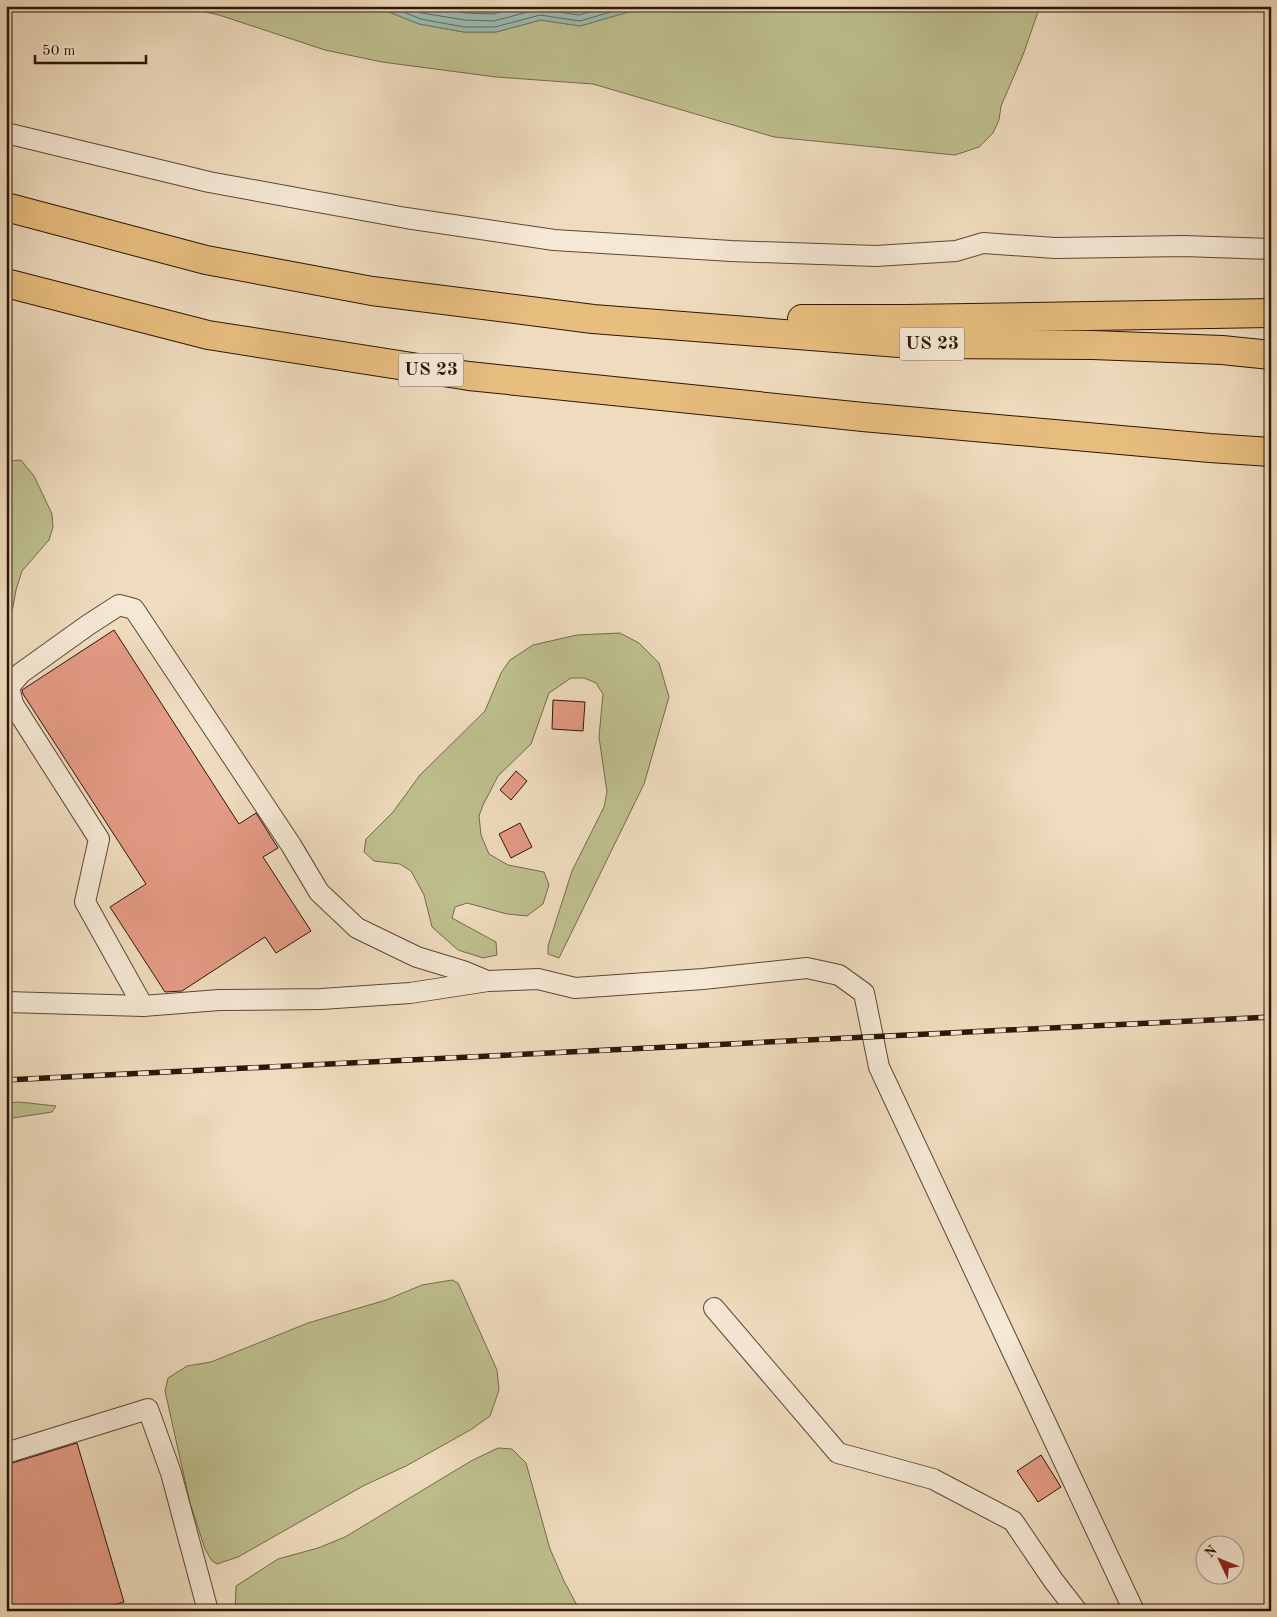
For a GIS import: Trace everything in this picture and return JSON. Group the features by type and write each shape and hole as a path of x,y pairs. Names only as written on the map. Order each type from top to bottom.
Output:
{"highway":[{"name":"US 23","path":"6,207 216,262 372,291 593,319 912,344 1093,345 1222,350 1271,355"},
{"name":"US 23","path":"6,283 208,336 469,376 863,417 1210,448 1271,460"},
{"path":"593,319 904,319 1271,313"},
{"path":"1210,448 1271,452"}],"lane":[{"path":"6,133 208,182 406,218 554,240 732,251 876,256 956,251 982,243 1055,248 1184,246 1271,249"},
{"path":"143,1006 85,902 99,839 13,704 9,687 22,673 119,605 134,609 319,892 357,928 417,957 463,971 488,982"},
{"path":"6,1002 143,1006 219,1000 321,999 410,993 488,982 538,978 575,988 703,979 807,968 839,975 864,992 879,1067 1134,1611"},
{"path":"714,1308 838,1453 933,1479 1013,1520 1053,1580 1077,1611"},
{"path":"6,1454 148,1409 171,1473 208,1611"}],"green space":[{"path":"177,6 374,6 419,24 464,32 496,32 541,20 580,26 649,6 1040,6 1023,55 1001,106 999,120 993,133 979,147 955,155 774,137 593,84 496,77 382,62 325,50 219,15"},
{"path":"21,460 34,476 52,514 53,527 49,540 22,571 13,607 6,625 6,461"},
{"path":"620,633 639,643 659,663 669,697 644,784 559,958 548,954 548,946 572,871 604,807 607,792 599,737 603,694 596,683 584,678 571,678 549,693 531,744 498,776 479,816 481,835 489,854 508,865 544,872 549,885 543,904 527,916 507,914 467,903 455,907 452,918 496,942 497,955 483,958 458,950 432,927 424,895 411,871 400,864 374,861 364,852 366,839 393,812 420,775 485,711 501,673 510,660 533,645 577,635"},
{"path":"19,1102 56,1106 52,1112 6,1119 6,1103"},
{"path":"452,1280 458,1283 497,1370 499,1390 490,1416 472,1429 406,1466 363,1486 238,1557 217,1564 212,1561 205,1549 190,1503 165,1391 168,1378 187,1366 211,1362 308,1323 386,1300 422,1285"},
{"path":"498,1448 512,1449 526,1463 550,1549 580,1611 235,1611 236,1586 278,1559 318,1548 345,1537 471,1461"}],"water":[{"path":"374,6 649,6 580,26 541,20 496,32 464,32 419,24"}],"building":[{"path":"114,630 239,824 256,813 278,848 263,857 311,931 276,953 265,937 182,991 165,992 110,907 146,884 22,690"},
{"path":"553,700 585,702 583,731 552,729"},
{"path":"516,771 527,781 511,800 500,790"},
{"path":"520,823 532,847 511,858 499,834"},
{"path":"77,1443 124,1602 94,1611 6,1611 6,1465"},
{"path":"1041,1455 1061,1487 1038,1502 1017,1471"}],"railway":[{"path":"6,1080 1271,1017"}]}
